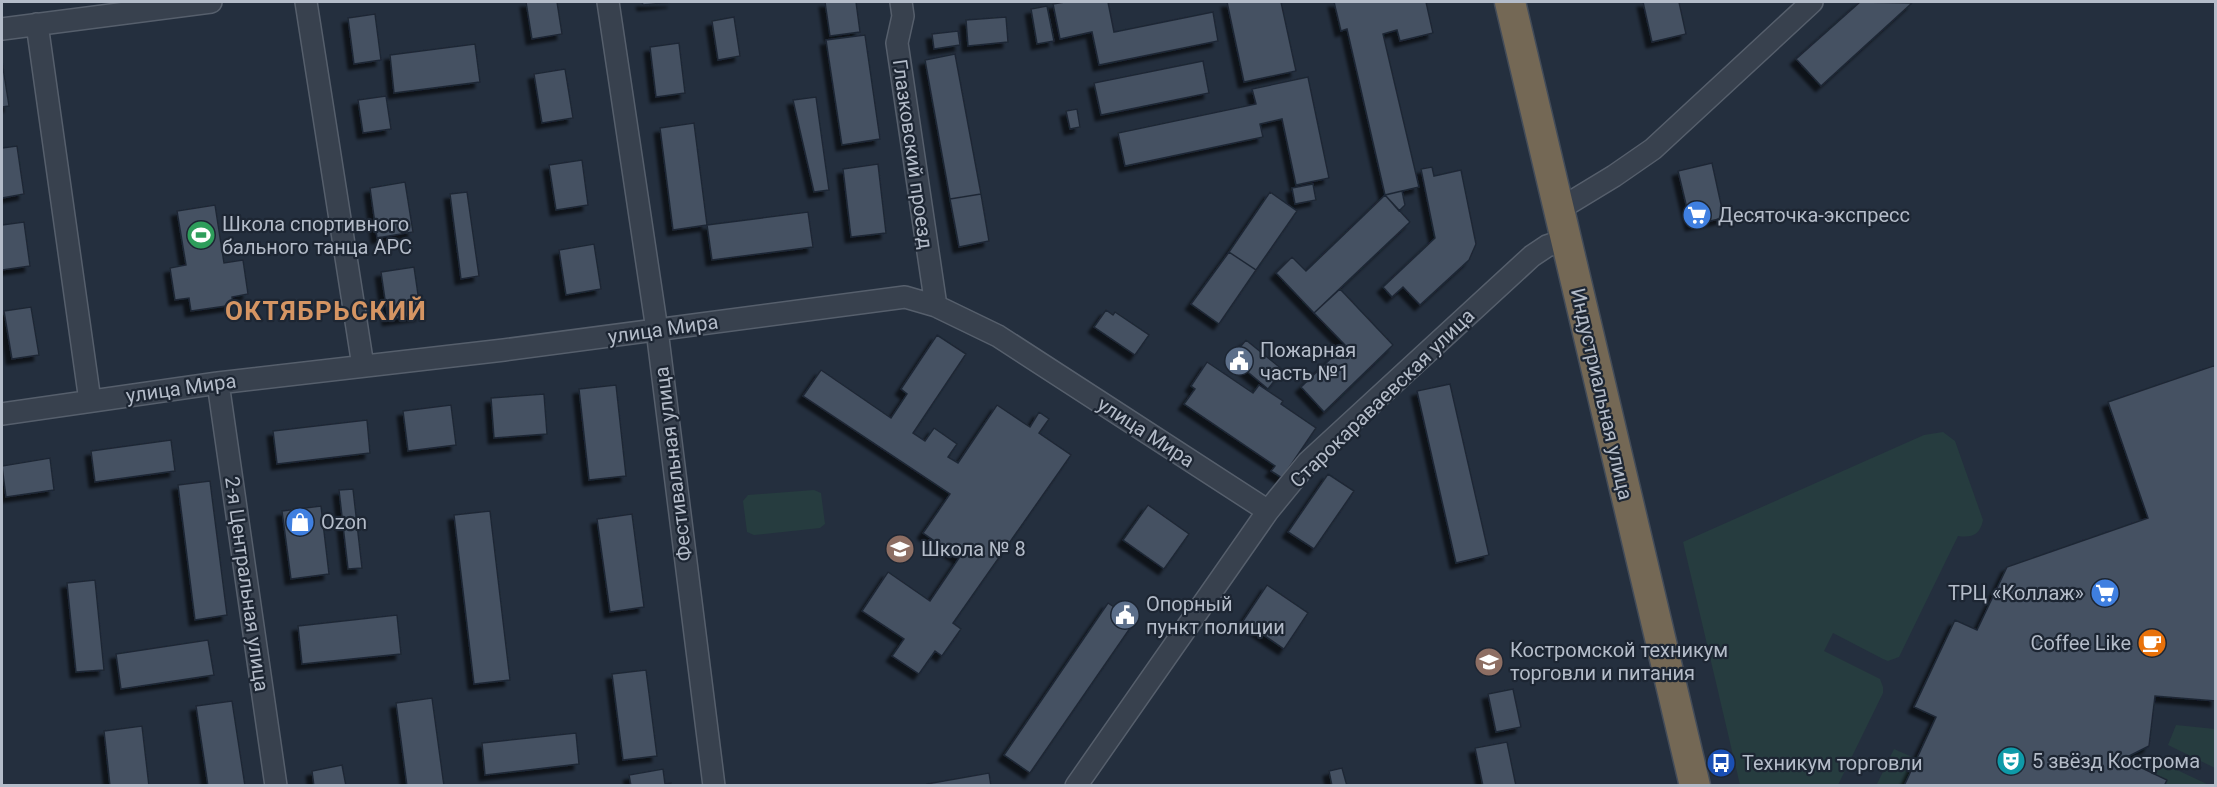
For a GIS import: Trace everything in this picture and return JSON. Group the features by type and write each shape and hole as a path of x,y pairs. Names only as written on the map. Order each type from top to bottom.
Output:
{"highway":[{"name":"Индустриальная улица","path":"1510,2 1695,786"}],"street":[{"path":"2,29 211,2"},
{"path":"306,2 363,366"},
{"name":"Фестивальная улица","path":"608,2 657,330 714,786"},
{"name":"Глазковский проезд","path":"901,2 903,16 897,44 936,306"},
{"path":"1558,210 1614,176 1653,148 1812,2"},
{"path":"37,24 90,401"},
{"name":"Старокараваевская улица","path":"1076,786 1268,511 1308,462 1532,256 1547,246 1565,240"},
{"name":"улица Мира","path":"2,414 218,383 657,330 904,297 936,306 998,336 1268,511"},
{"name":"2-я Центральная улица","path":"218,383 276,786"}],"green space":[{"path":"1943,432 1955,441 1983,520 1982,525 1975,534 1958,536 1899,657 1888,661 1833,633 1824,651 1880,679 1883,687 1883,693 1838,785 1740,785 1683,542 1924,435"},
{"path":"814,490 821,493 825,524 820,528 754,535 747,532 743,501 748,495"},
{"path":"2176,725 2215,729 2215,768 2168,745"},
{"path":"1894,749 1930,765 1920,785 1876,786"},
{"path":"2158,761 2209,785 2156,785 2148,782"}],"building":[{"path":"526,2 557,2 562,34 532,39"},
{"path":"642,2 673,2 643,5"},
{"path":"825,2 856,2 860,32 830,36"},
{"path":"1108,2 1114,32 1213,12 1218,41 1099,65 1092,32 1060,39 1053,4"},
{"path":"1227,2 1281,2 1296,71 1244,82"},
{"path":"1334,2 1426,2 1433,33 1400,41 1397,30 1383,34 1419,187 1385,195 1347,29 1341,31"},
{"path":"1643,2 1679,2 1686,34 1652,42"},
{"path":"1860,2 1912,3 1821,86 1796,59"},
{"path":"1047,6 1054,41 1037,44 1031,9"},
{"path":"375,14 381,60 354,64 348,18"},
{"path":"734,17 740,56 718,60 712,21"},
{"path":"1006,17 1008,42 968,46 966,20"},
{"path":"958,31 960,45 934,49 932,34"},
{"path":"865,35 880,139 842,145 826,40"},
{"path":"679,43 685,93 656,97 650,47"},
{"path":"475,44 480,82 394,93 390,55"},
{"path":"955,54 981,194 950,199 925,60"},
{"path":"2,61 9,106 2,107"},
{"path":"1203,61 1209,93 1101,115 1094,83"},
{"path":"565,69 573,118 542,123 534,74"},
{"path":"1308,77 1329,178 1296,185 1282,119 1260,124 1263,137 1125,166 1118,133 1256,104 1252,89"},
{"path":"386,96 391,129 363,133 358,100"},
{"path":"816,97 829,190 814,192 793,100"},
{"path":"1077,109 1080,127 1070,129 1066,111"},
{"path":"694,123 707,225 673,230 660,128"},
{"path":"17,146 24,194 2,198 2,148"},
{"path":"582,160 588,205 556,210 549,165"},
{"path":"1712,163 1724,218 1691,225 1678,171"},
{"path":"878,164 886,233 851,237 843,169"},
{"path":"1432,167 1434,176 1461,170 1476,244 1469,260 1420,305 1403,287 1392,297 1383,287 1435,238 1421,169"},
{"path":"405,182 413,232 377,238 370,188"},
{"path":"1313,184 1316,200 1295,204 1292,188"},
{"path":"1402,191 1405,205 1399,211 1385,195"},
{"path":"467,192 479,276 461,279 450,194"},
{"path":"1270,192 1297,211 1256,270 1229,252"},
{"path":"981,194 989,241 959,247 950,199"},
{"path":"1385,195 1410,222 1314,313 1276,273 1292,257 1306,271"},
{"name":"Школа спортивного бального танца АРС","path":"215,205 224,263 243,260 248,294 232,297 233,305 191,311 189,298 175,300 170,268 186,265 177,211"},
{"path":"808,212 813,247 712,260 707,225"},
{"path":"24,222 30,266 2,270 2,225"},
{"path":"594,244 601,289 566,295 559,250"},
{"path":"1229,252 1256,270 1219,324 1191,304"},
{"path":"414,267 421,315 388,320 381,272"},
{"path":"1340,289 1393,345 1324,412 1301,387 1345,345 1314,313"},
{"path":"31,307 39,355 12,359 4,311"},
{"path":"1106,310 1113,315 1115,312 1149,335 1135,355 1094,327"},
{"path":"937,335 966,354 913,433 925,441 934,428 957,444 948,457 958,463 997,405 1030,427 1039,412 1049,419 1039,433 1071,455 953,623 961,629 942,656 935,651 919,674 892,656 904,639 862,611 888,572 930,601 959,558 923,533 950,494 803,396 821,370 891,418 907,394 901,389"},
{"path":"1246,340 1283,370 1268,389 1231,358"},
{"path":"1207,362 1253,393 1259,385 1283,401 1281,404 1316,428 1282,478 1271,471 1275,466 1184,404 1195,389 1191,386"},
{"name":"ТРЦ «Коллаж»","path":"2216,365 2216,701 2155,696 2149,746 2123,759 2167,780 2164,786 1904,786 1936,717 1914,707 1955,620 1977,630 2007,567 2148,518 2108,402"},
{"path":"1450,384 1489,555 1456,563 1417,391"},
{"path":"616,385 626,476 589,480 579,389"},
{"path":"544,394 547,434 494,438 491,398"},
{"path":"451,405 456,445 408,451 403,411"},
{"path":"367,420 370,453 277,464 273,431"},
{"path":"171,440 175,471 95,482 91,451"},
{"path":"50,458 54,490 6,497 2,466"},
{"path":"1328,474 1354,491 1314,549 1288,532"},
{"path":"210,481 227,615 195,620 178,485"},
{"path":"353,489 362,568 348,569 339,490"},
{"path":"1148,505 1189,534 1164,569 1123,540"},
{"path":"321,506 329,574 291,579 282,511"},
{"path":"490,511 510,680 474,684 454,515"},
{"path":"632,514 644,607 610,612 597,519"},
{"path":"95,580 104,670 76,672 67,583"},
{"path":"1267,585 1308,613 1284,649 1243,621"},
{"path":"1108,603 1135,621 1030,773 1004,755"},
{"path":"397,615 401,654 302,664 298,626"},
{"path":"208,640 214,675 121,689 116,654"},
{"path":"646,670 657,756 623,760 612,674"},
{"path":"1513,689 1521,727 1496,732 1488,694"},
{"path":"432,698 444,786 407,786 396,703"},
{"path":"232,701 245,786 208,786 196,706"},
{"path":"142,726 149,786 110,786 104,731"},
{"path":"576,733 579,764 485,775 482,743"},
{"path":"1507,742 1516,786 1483,786 1475,748"},
{"path":"342,765 346,786 314,786 312,771"},
{"path":"1342,768 1347,786 1332,786 1329,771"},
{"path":"663,769 665,784 671,783 671,786 631,786 629,775"},
{"path":"989,773 991,786 927,786 927,784"}],"place":[{"name":"Десяточка-экспресс","path":"1697,215"},
{"name":"Школа спортивного бального танца АРС","path":"201,235"},
{"name":"Пожарная часть №1","path":"1239,361"},
{"name":"Ozon","path":"300,522"},
{"name":"Школа № 8","path":"900,549"},
{"name":"ТРЦ «Коллаж»","path":"2105,593"},
{"name":"Опорный пункт полиции","path":"1125,615"},
{"name":"Coffee Like","path":"2152,643"},
{"name":"Костромской техникум торговли и питания","path":"1489,662"},
{"name":"5 звёзд Кострома","path":"2011,761"},
{"name":"Техникум торговли","path":"1721,763"}],"district":[{"name":"ОКТЯБРЬСКИЙ","path":"326,311"}]}
